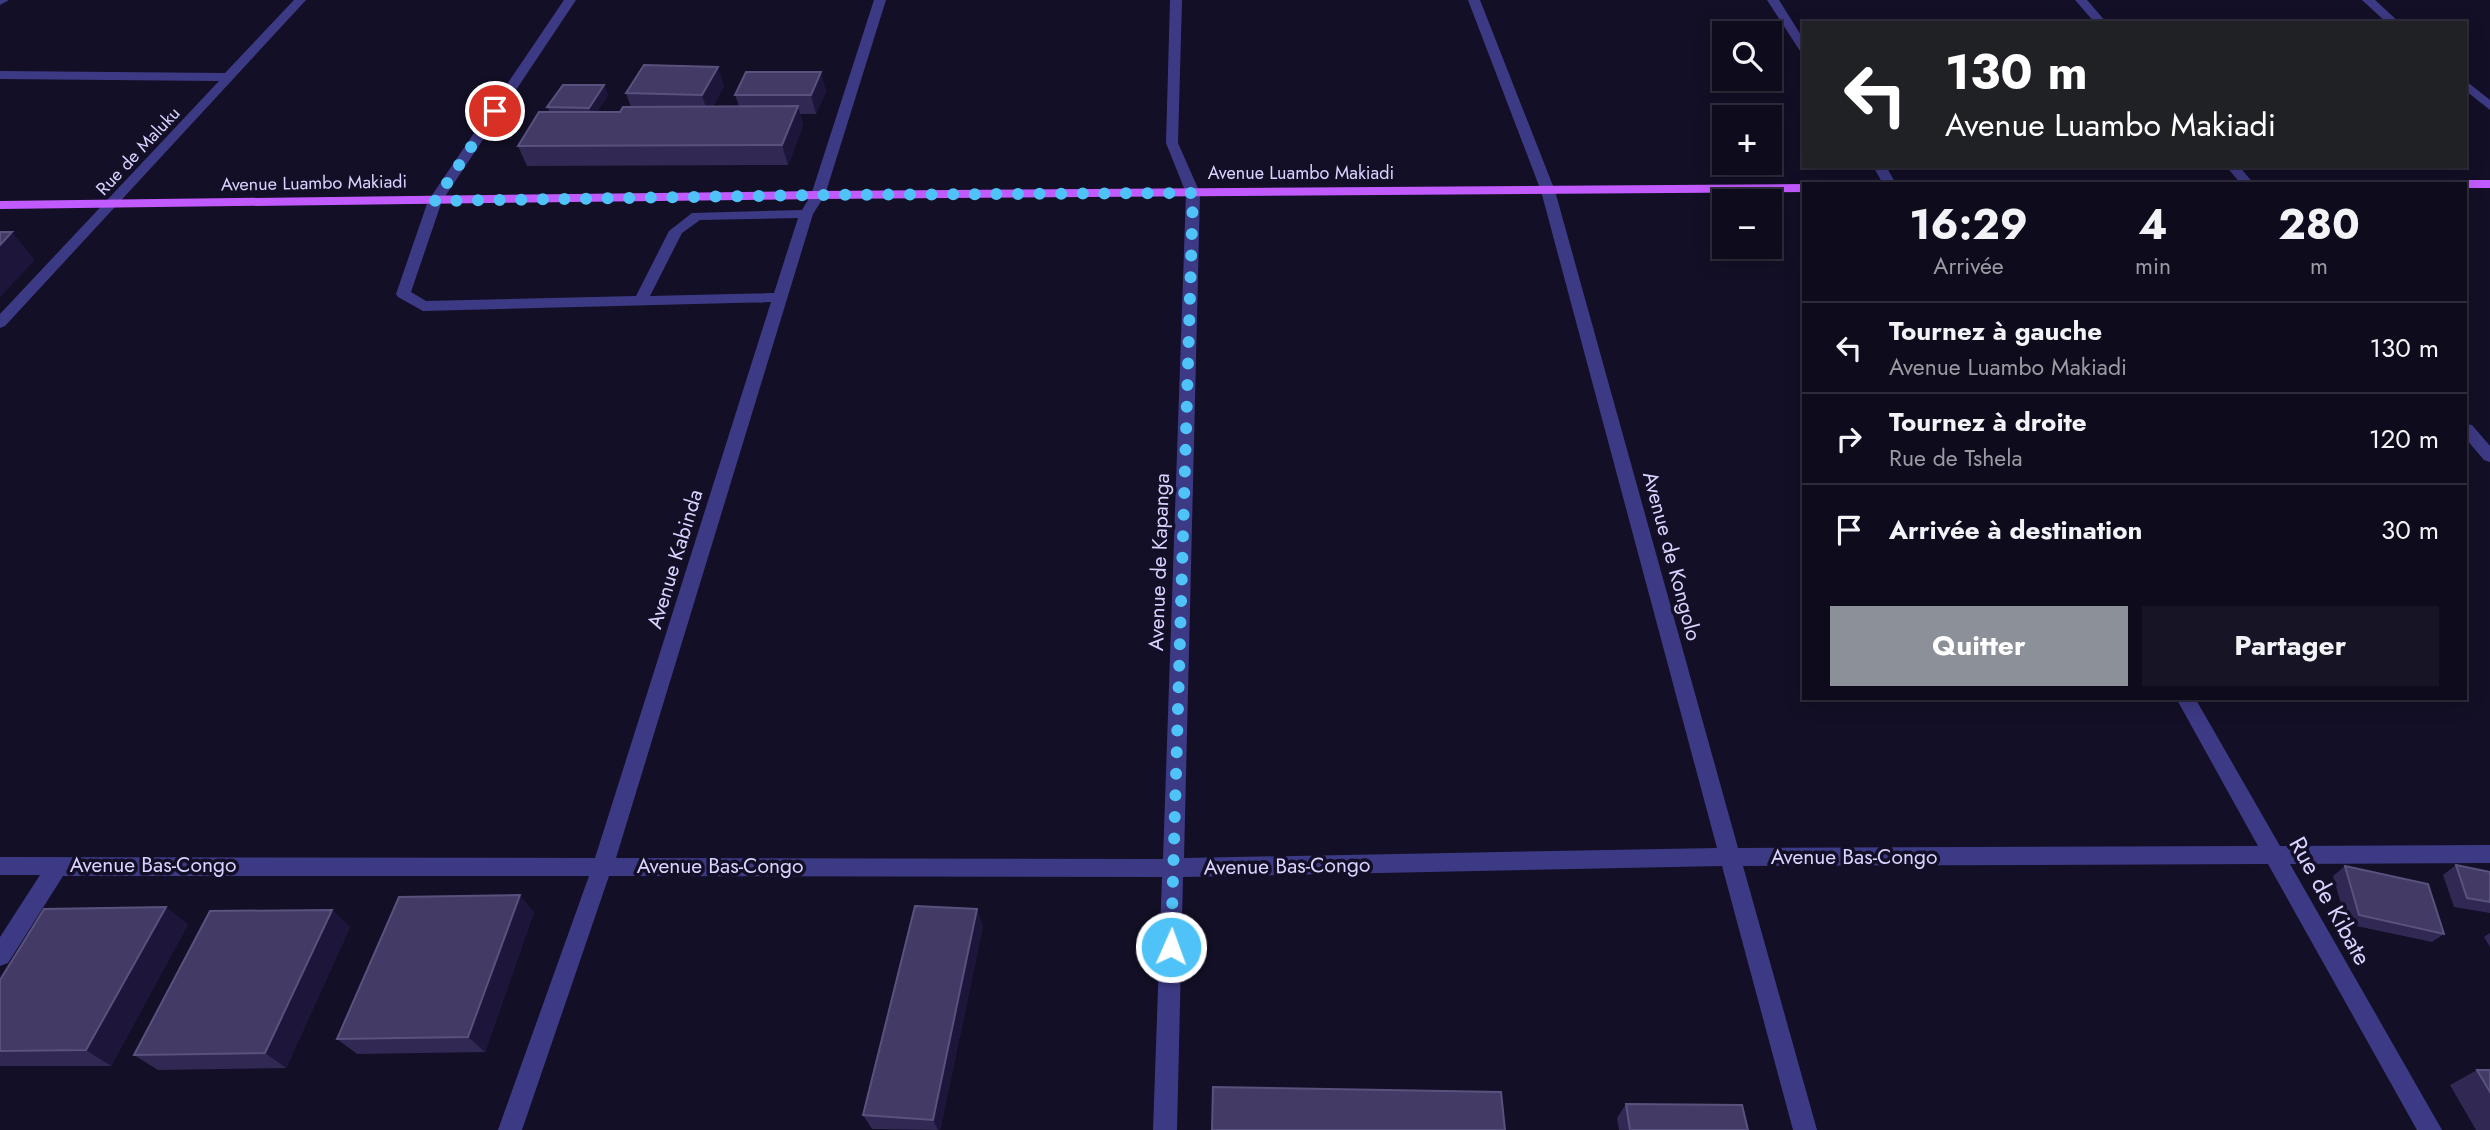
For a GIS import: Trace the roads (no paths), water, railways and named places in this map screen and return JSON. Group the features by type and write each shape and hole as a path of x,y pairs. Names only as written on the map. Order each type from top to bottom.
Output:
{"main road":[{"path":"2467,184 2490,184"},
{"name":"Avenue Luambo Makiadi","path":"0,205 818,195 1802,188"}],"street":[{"name":"Rue de Maluku","path":"0,323 300,0"},
{"path":"570,0 435,201 403,294 423,306 780,297"},
{"name":"Avenue Kabinda","path":"510,1130 603,865 806,214 818,195 880,0"},
{"name":"Avenue de Kapanga","path":"1165,1130 1193,193 1172,144 1176,0"},
{"name":"Avenue de Kongolo","path":"1474,0 1548,191 1805,1130"},
{"path":"1773,0 1802,46"},
{"path":"2081,0 2099,21"},
{"path":"2368,0 2392,21"},
{"path":"0,75 230,77"},
{"path":"2467,86 2490,106"},
{"path":"2234,168 2246,182"},
{"path":"640,302 676,231 697,216 806,214"},
{"path":"2467,430 2490,456"},
{"name":"Rue de Kibate","path":"2186,700 2430,1130"},
{"name":"Avenue Bas-Congo","path":"0,866 1173,868 1731,857 2490,854"},
{"path":"0,956 58,865"}]}
